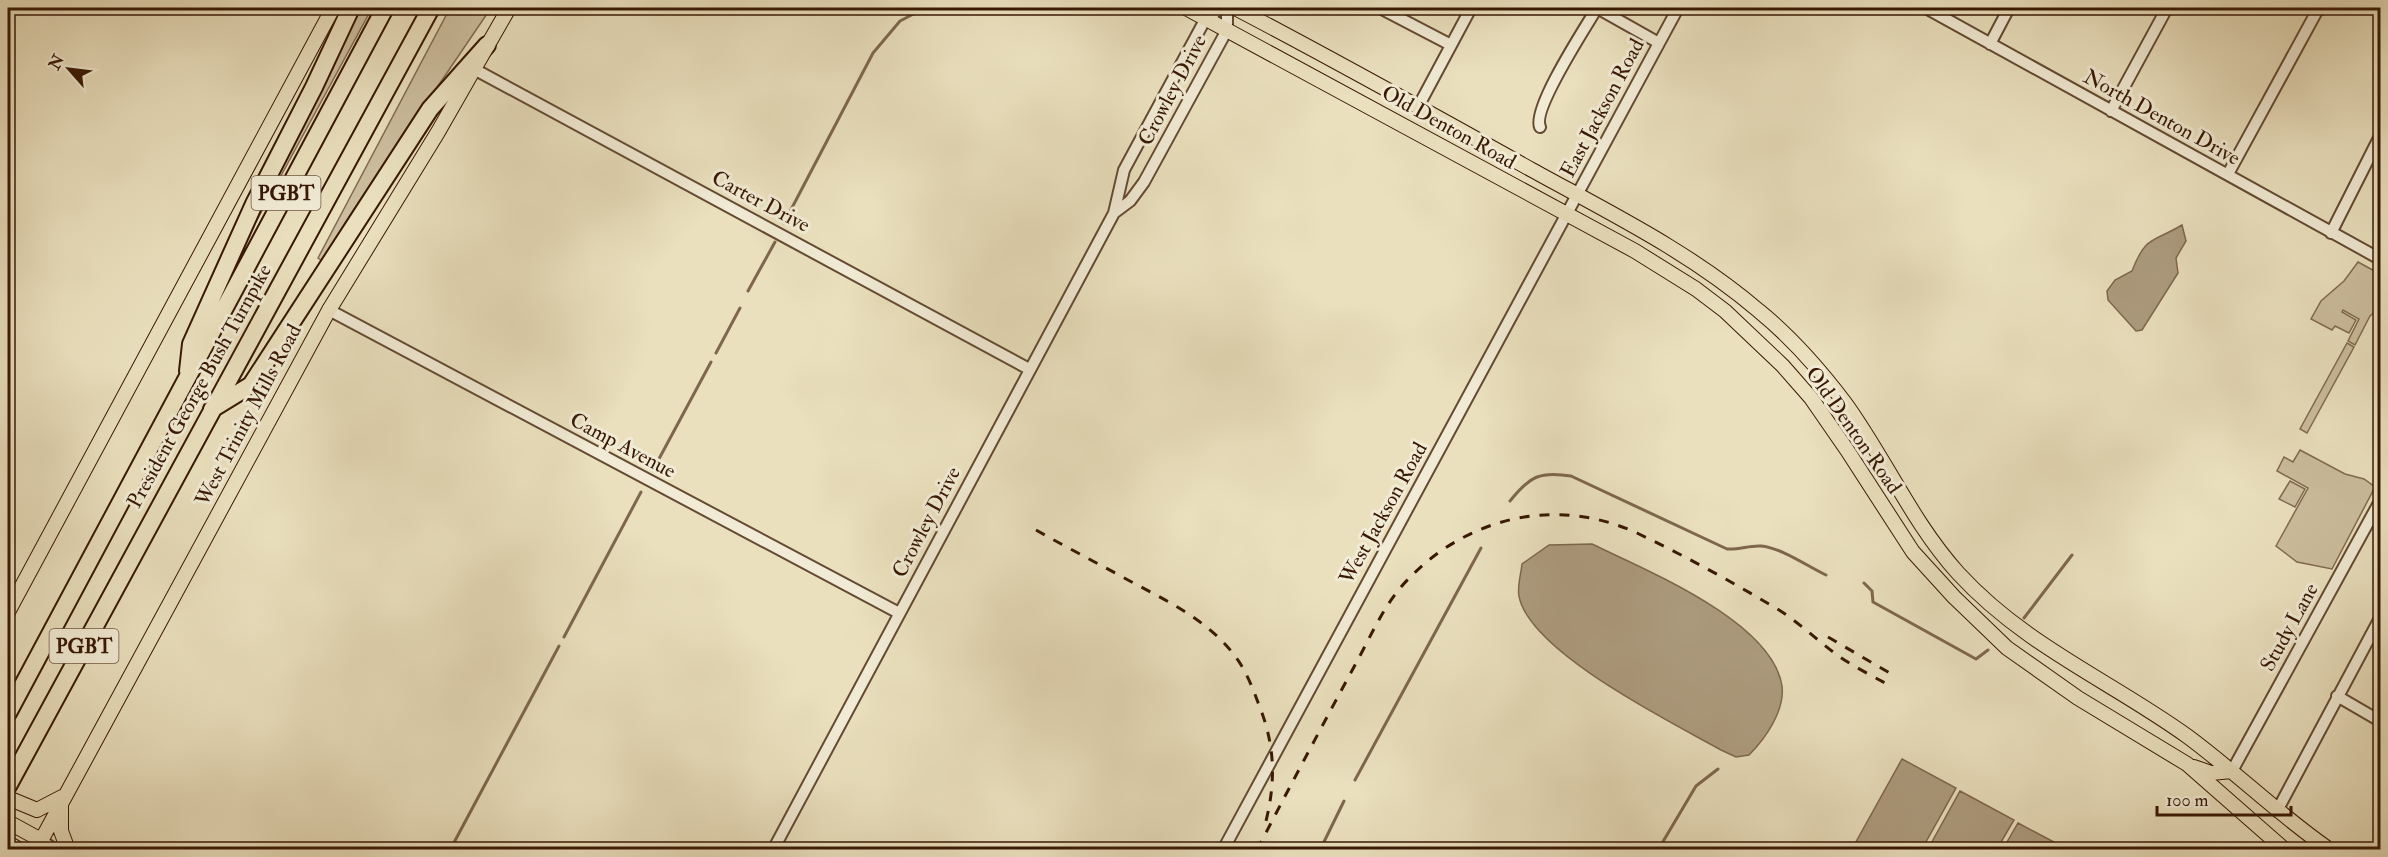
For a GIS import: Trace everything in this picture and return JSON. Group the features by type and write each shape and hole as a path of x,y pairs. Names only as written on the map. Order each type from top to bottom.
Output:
{"highway":[{"path":"188,378 191,345 254,204 314,87 351,8"},
{"name":"President George Bush Turnpike","path":"8,713 385,8"},
{"name":"President George Bush Turnpike","path":"8,786 431,8"},
{"path":"212,410 250,385 430,109 487,45"}],"main road":[{"path":"8,612 333,8"},
{"name":"West Trinity Mills Road","path":"38,845 329,310 509,8"},
{"name":"Old Denton Road","path":"1186,8 1658,264 1696,289 1754,336 1810,398 1847,450 1892,523 1913,552 2007,648 2068,691 2187,764 2284,849"},
{"name":"Old Denton Road","path":"1235,8 1694,261 1762,313 1805,355 1845,404 1912,511 1960,574 2013,624 2074,666 2165,721 2232,771 2277,811 2330,849"},
{"path":"1892,523 1912,511"},
{"path":"2187,764 2211,773 2232,771"},
{"path":"8,798 37,810 63,800 61,831 68,849"},
{"path":"8,822 38,845"},
{"path":"8,843 20,849"}],"street":[{"name":"Crowley Drive","path":"772,849 1114,213 1124,170 1206,18 1222,8"},
{"name":"Crowley Drive","path":"1114,213 1130,201 1144,182 1227,30 1227,8"},
{"path":"1380,8 1450,45"},
{"path":"1418,107 1471,8"},
{"path":"1540,127 1539,114 1543,105 1597,8 1659,43"},
{"name":"East Jackson Road","path":"1577,195 1678,8"},
{"name":"North Denton Drive","path":"1926,8 2380,259"},
{"path":"1990,44 2009,8"},
{"path":"2111,111 2167,8"},
{"path":"2228,174 2317,11 2323,8"},
{"name":"Carter Drive","path":"474,69 1029,369"},
{"path":"2331,232 2380,136"},
{"name":"West Jackson Road","path":"1223,849 1577,195"},
{"name":"Camp Avenue","path":"329,310 899,614"},
{"name":"Study Lane","path":"2232,771 2380,501"},
{"path":"2277,811 2380,618"},
{"path":"2337,696 2380,721"},
{"path":"38,845 56,849"}],"shaded area":[{"path":"357,8 372,8 251,231 249,230"},
{"path":"450,8 491,8 353,211 322,261 318,258"},
{"path":"2182,225 2186,241 2176,258 2178,273 2142,330 2136,331 2108,300 2107,291 2115,280 2132,271 2146,245"},
{"path":"2358,262 2380,274 2380,308 2370,316 2355,345 2348,341 2359,319 2343,310 2342,312 2356,320 2349,333 2335,326 2332,330 2311,319 2321,301 2344,281"},
{"path":"2347,343 2354,347 2307,433 2300,429"},
{"path":"2300,450 2345,474 2364,479 2375,487 2332,569 2297,562 2276,546 2308,488 2277,471 2284,457 2293,462"},
{"path":"2290,481 2305,489 2295,507 2279,499"},
{"path":"1592,544 1703,600 1756,640 1773,662 1782,686 1780,705 1773,724 1749,755 1736,757 1721,750 1606,684 1548,640 1529,618 1519,596 1522,564 1549,545"},
{"path":"1902,759 1956,788 1922,849 1852,849"},
{"path":"1960,791 2014,820 1997,849 1928,849"},
{"path":"2018,823 2067,849 2003,849"}],"waterway":[{"path":"784,223 873,53 900,21 925,8"},
{"path":"748,291 775,242"},
{"path":"716,353 740,308"},
{"path":"653,470 711,362"},
{"path":"1510,501 1536,477 1551,474 1571,476 1727,549 1769,547 1826,575"},
{"path":"564,637 641,492"},
{"path":"1355,780 1481,548"},
{"path":"2024,618 2072,555"},
{"path":"1864,583 1872,591 1873,602 1976,659 1988,650"},
{"path":"450,850 559,646"},
{"path":"1658,850 1696,786 1718,769"},
{"path":"1320,850 1344,801"},
{"path":"1407,850 1415,847 1419,850"}],"railway":[{"path":"1257,850 1376,625 1394,596 1425,563 1452,544 1481,529 1511,520 1543,515 1575,516 1607,522 1639,534 1710,570 1779,610 1840,657 1887,684"},
{"path":"1036,530 1186,612 1212,632 1235,656 1252,686 1271,748 1272,777 1266,821"},
{"path":"1828,637 1893,675"}]}
